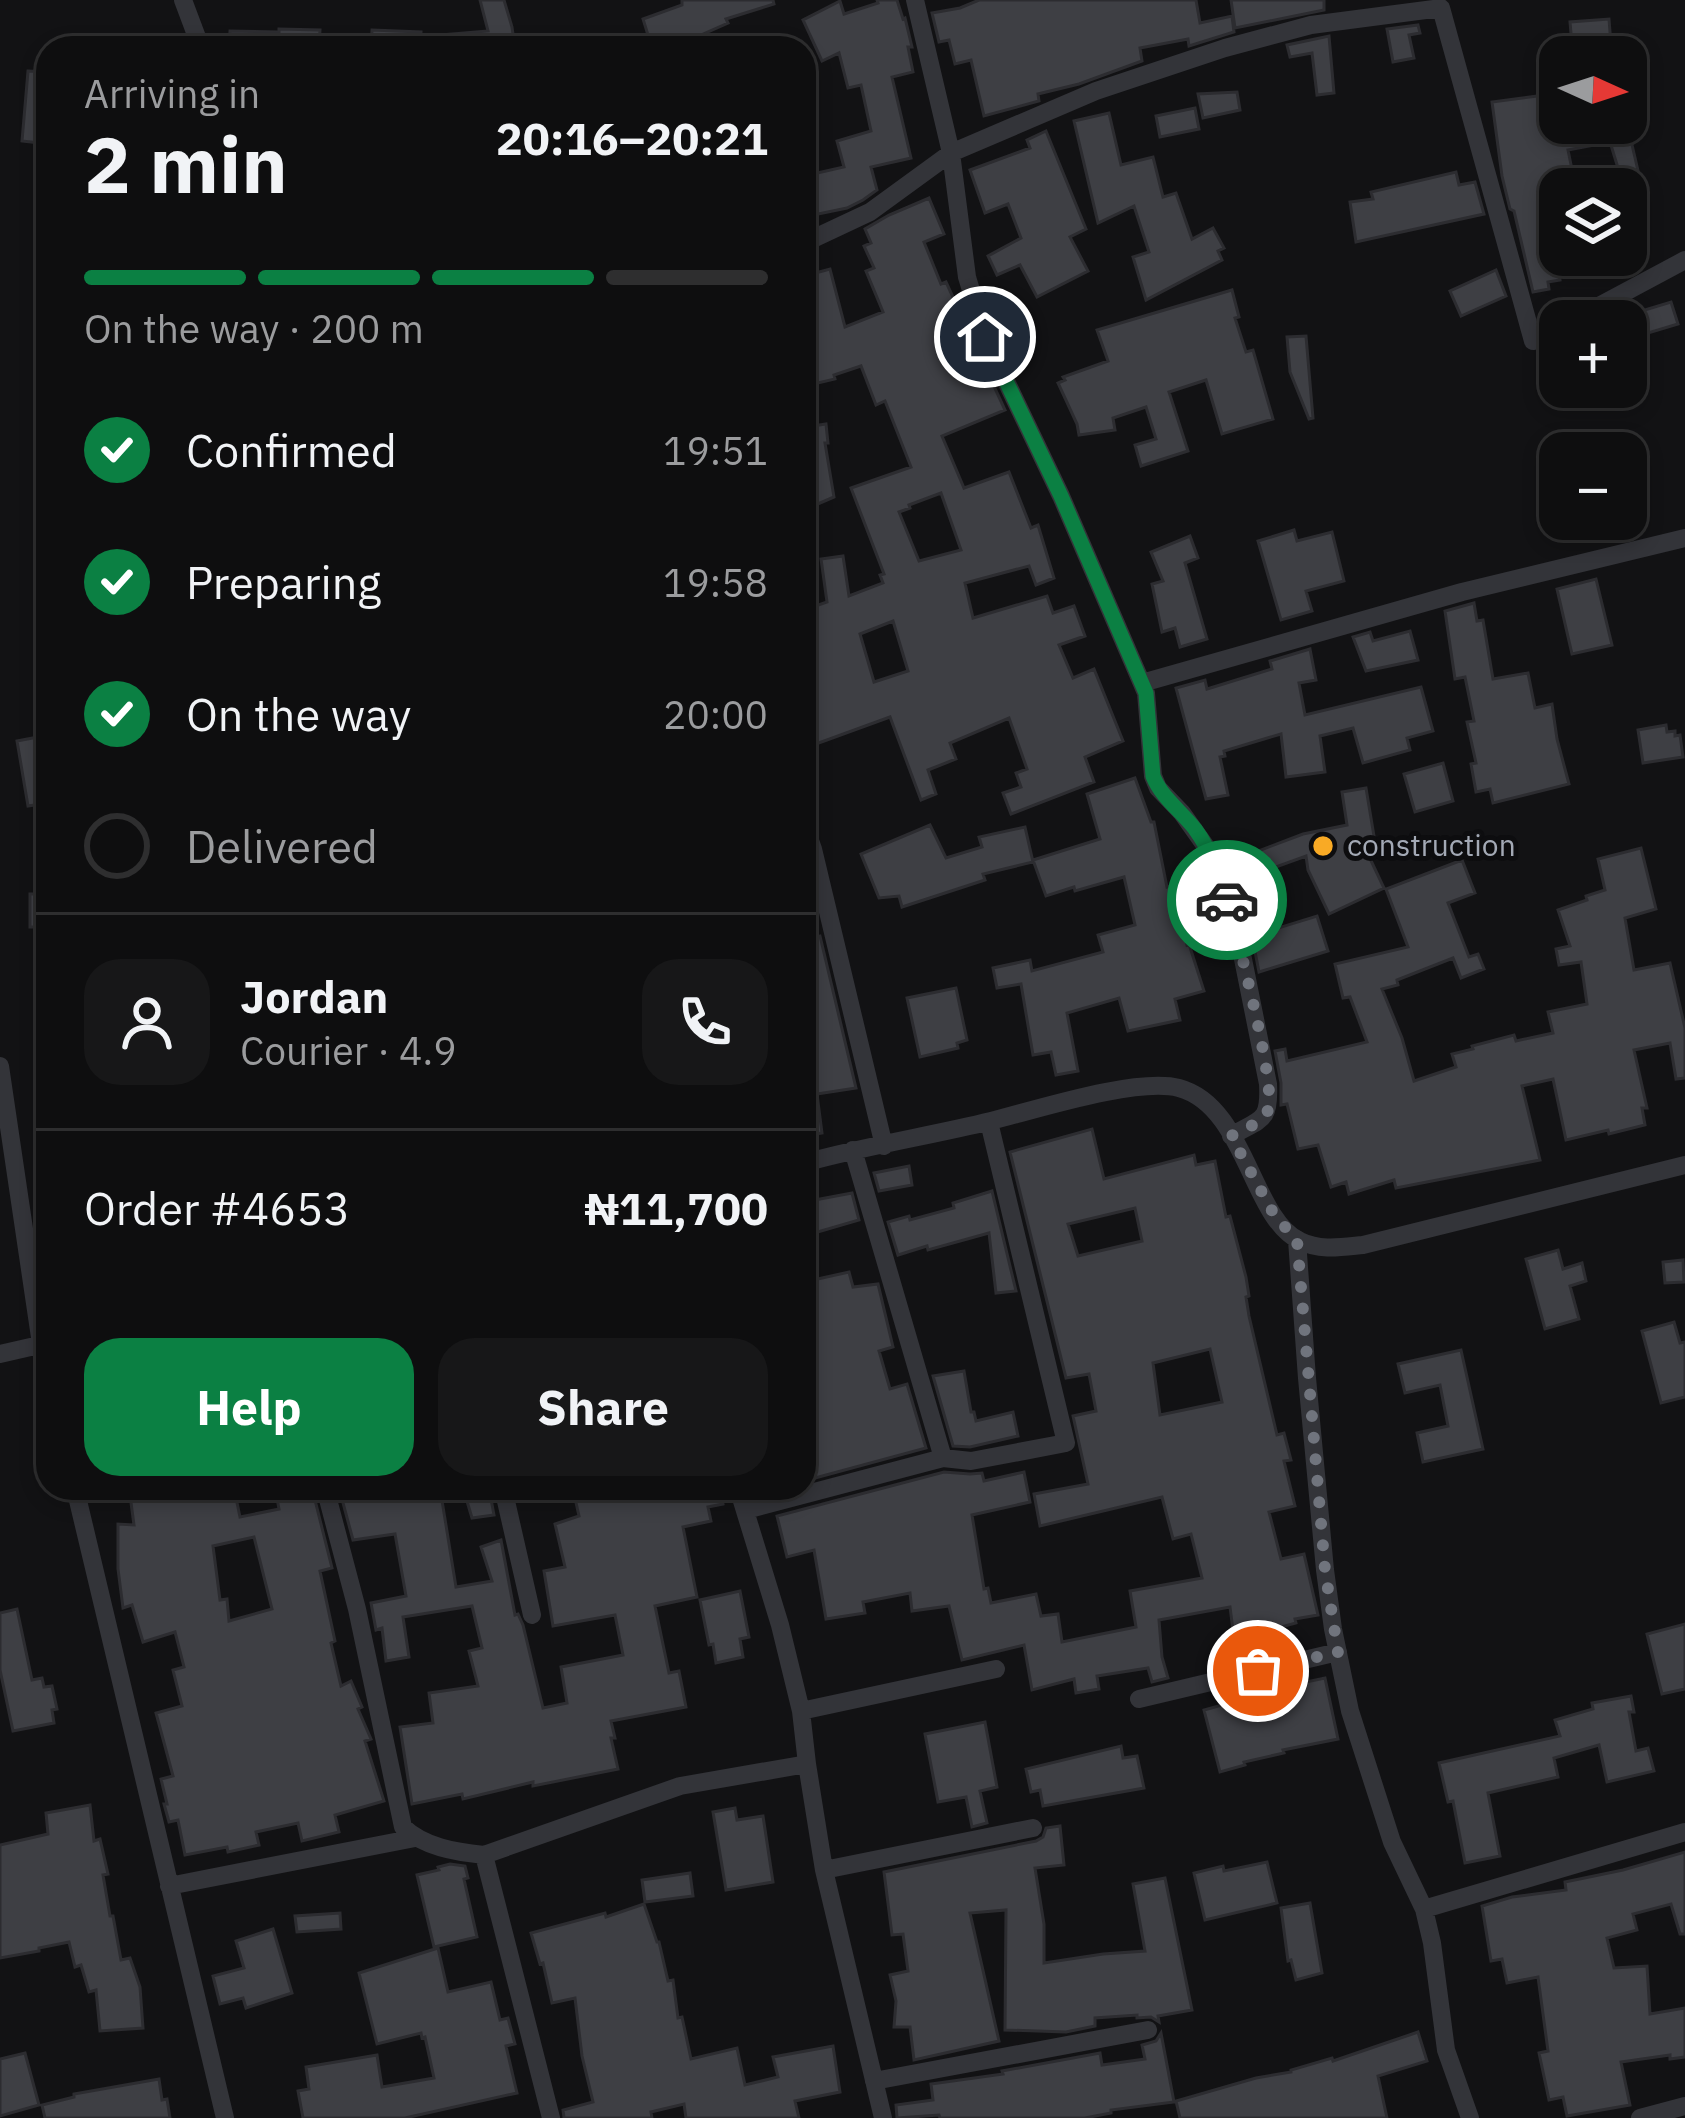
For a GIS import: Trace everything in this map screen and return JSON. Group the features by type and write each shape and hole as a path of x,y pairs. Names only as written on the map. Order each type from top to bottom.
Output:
{"street":[{"path":"183,0 196,36"},
{"path":"915,0 951,153 967,277 985,337 1061,496 1146,693 1158,788 1214,858 1238,939 1270,1106 1266,1116 1231,1136"},
{"path":"816,237 870,212 951,153 1096,91 1225,48 1311,26 1441,8 1533,341 1539,338"},
{"path":"1610,300 1685,260"},
{"path":"1142,683 1462,592 1685,538"},
{"path":"816,862 884,1146"},
{"path":"0,1066 36,1293"},
{"path":"816,1160 1096,1094 1175,1087 1215,1110 1275,1216 1297,1240 1326,1248 1363,1245 1685,1165"},
{"path":"816,1492 943,1458 971,1461 1066,1443 989,1122"},
{"path":"854,1150 943,1458"},
{"path":"1297,1240 1325,1570 1338,1652 1350,1711 1392,1842 1424,1909 1446,2050 1470,2118"},
{"path":"0,1354 36,1345"},
{"path":"78,1500 223,2117"},
{"path":"328,1500 403,1826 415,1838 456,1852 484,1855 680,1786 807,1765"},
{"path":"506,1500 532,1616"},
{"path":"742,1500 801,1711 824,1870 883,2118"},
{"path":"746,1510 784,1500"},
{"path":"1139,1699 1338,1652"},
{"path":"801,1711 996,1670"},
{"path":"824,1870 1034,1828"},
{"path":"1424,1909 1685,1832"},
{"path":"169,1886 415,1838"},
{"path":"484,1855 551,2118"},
{"path":"874,2081 1148,2030"},
{"path":"1640,2118 1685,2106"}],"building":[{"path":"480,0 504,0 513,36 427,36 488,31"},
{"path":"682,0 773,0 774,4 726,19 728,23 699,36 648,36 643,19 682,5"},
{"path":"897,0 912,47 908,47 913,72 892,77 911,158 871,167 877,190 847,208 816,214 816,173 844,167 837,141 871,131 861,85 848,88 839,53 822,61 816,36 810,36 803,20 840,1 844,14"},
{"path":"979,0 1196,0 1200,23 1232,16 1234,32 1189,46 1188,39 1140,48 1142,61 1038,94 1039,101 984,116 971,60 955,64 949,40 939,42 932,13"},
{"path":"1231,0 1324,0 1324,10 1235,28"},
{"path":"1609,19 1610,36 1571,36 1570,22"},
{"path":"1418,25 1420,33 1409,35 1414,58 1393,62 1387,29"},
{"path":"320,30 320,36 230,36 230,31"},
{"path":"372,30 421,32 421,36 372,36"},
{"path":"1329,36 1334,93 1317,95 1312,53 1290,57 1287,45"},
{"path":"28,71 36,71 36,143 22,141"},
{"path":"1237,92 1240,110 1203,118 1198,94"},
{"path":"1539,96 1539,144 1600,144 1568,150 1572,168 1539,168 1539,276 1559,276 1560,280 1548,282 1549,289 1533,292 1502,176 1492,102"},
{"path":"1195,108 1199,129 1160,137 1156,116"},
{"path":"1109,113 1121,165 1153,157 1163,197 1176,193 1192,239 1213,228 1224,248 1218,251 1222,260 1146,300 1133,257 1149,252 1134,206 1098,223 1074,121"},
{"path":"1046,131 1086,229 1070,237 1088,271 1037,297 1020,265 997,275 988,256 1021,238 1008,204 985,213 970,170 1030,148 1027,140"},
{"path":"1611,144 1632,144 1637,168 1618,168"},
{"path":"1456,172 1459,185 1475,182 1484,214 1356,242 1350,202 1373,199 1371,192"},
{"path":"929,198 944,234 924,242 1005,410 942,436 964,488 1009,472 1031,528 1038,525 1054,578 1036,585 1029,566 965,583 973,618 1047,596 1053,613 1074,606 1085,636 1059,645 1073,678 1094,669 1123,741 1085,757 1094,782 1011,814 1003,793 1021,787 1016,773 1027,769 1009,718 950,743 956,759 928,770 936,794 921,800 890,717 816,744 816,606 827,602 821,559 843,556 849,596 883,583 880,575 884,574 851,488 911,467 885,401 876,405 861,366 818,383 816,374 816,273 830,269 845,327 883,312 866,271 874,268 864,246 871,243 865,229","holes":["941,493 961,550 919,561 899,512","893,621 908,671 874,682 860,634"]},
{"path":"1496,270 1506,296 1461,316 1450,291"},
{"path":"1232,290 1239,317 1235,318 1246,352 1253,350 1273,419 1222,434 1206,380 1169,392 1188,451 1141,466 1135,445 1156,439 1146,407 1113,418 1115,430 1079,435 1058,383 1108,361 1097,330"},
{"path":"1671,302 1678,324 1647,333 1647,309"},
{"path":"1306,336 1313,418 1309,419 1290,372 1287,337"},
{"path":"826,424 834,497 816,505 816,425"},
{"path":"1294,530 1297,541 1332,532 1344,581 1306,591 1312,611 1281,620 1258,541"},
{"path":"1190,536 1198,558 1185,563 1207,639 1180,647 1175,628 1162,632 1152,584 1163,581 1151,552"},
{"path":"1596,579 1612,645 1572,654 1557,589"},
{"path":"1474,603 1477,621 1483,620 1493,679 1528,673 1535,708 1552,704 1569,784 1493,803 1490,789 1476,792 1471,764 1476,763 1467,722 1474,721 1465,677 1455,679 1445,611"},
{"path":"1410,631 1418,660 1366,671 1353,637 1370,632 1373,641"},
{"path":"1310,649 1316,680 1299,683 1305,715 1421,687 1433,731 1407,738 1410,750 1363,763 1353,728 1320,736 1325,772 1286,777 1281,734 1224,751 1225,756 1220,757 1228,795 1206,799 1176,688 1205,680 1207,689 1272,669 1270,661"},
{"path":"1666,725 1667,732 1680,735 1683,757 1643,763 1638,730"},
{"path":"36,737 36,805 28,806 17,741"},
{"path":"1443,763 1453,801 1415,812 1404,774"},
{"path":"1135,778 1154,822 1167,887 1174,885 1187,945 1204,991 1175,999 1180,1020 1128,1031 1119,998 1067,1013 1078,1071 1056,1075 1051,1052 1033,1055 1021,984 997,988 993,968 1030,960 1032,971 1103,952 1098,935 1135,925 1124,877 1046,896 1033,860 1100,839 1087,794"},
{"path":"1366,788 1376,848 1366,850 1384,888 1329,914 1306,856 1265,871 1268,878 1239,895 1232,870 1248,864 1245,856 1303,834 1347,825 1342,792"},
{"path":"930,825 946,858 982,847 979,837 1025,827 1033,862 983,874 985,880 902,907 899,896 879,898 861,854"},
{"path":"1641,848 1656,909 1625,918 1634,970 1670,963 1685,1028 1685,1078 1676,1079 1670,1043 1634,1050 1647,1108 1642,1108 1645,1125 1566,1140 1553,1079 1522,1086 1540,1160 1396,1188 1394,1180 1349,1194 1346,1182 1331,1187 1318,1145 1298,1149 1287,1104 1281,1105 1275,1051 1285,1049 1287,1061 1367,1042 1350,997 1343,998 1335,964 1408,947 1386,889 1462,860 1475,893 1448,903 1469,957 1478,954 1484,969 1461,978 1453,958 1382,989 1414,1081 1456,1067 1452,1054 1472,1046 1514,1035 1516,1041 1553,1033 1548,1012 1587,1004 1581,962 1559,965 1556,949 1570,946 1558,910 1605,890 1598,859"},
{"path":"30,894 36,894 36,927 30,927"},
{"path":"1317,916 1328,951 1259,972 1252,936"},
{"path":"820,936 856,1088 817,1094 822,1133 816,1134 816,937"},
{"path":"956,988 967,1040 957,1043 958,1048 920,1057 907,998"},
{"path":"1092,1129 1104,1179 1194,1155 1196,1165 1215,1161 1226,1217 1230,1216 1246,1277 1249,1316 1277,1435 1284,1433 1291,1460 1284,1461 1295,1506 1269,1512 1281,1559 1304,1554 1318,1615 1259,1633 1262,1656 1237,1662 1230,1607 1159,1620 1168,1678 1152,1682 1148,1668 1097,1676 1099,1689 1076,1693 1074,1679 1032,1690 1024,1645 962,1660 949,1606 912,1611 910,1593 863,1602 865,1613 826,1619 814,1550 787,1557 777,1516 944,1472 982,1473 984,1481 1024,1472 1030,1502 972,1515 984,1589 988,1588 991,1603 1036,1594 1041,1616 1058,1614 1062,1642 1136,1627 1130,1591 1202,1578 1191,1534 1173,1539 1162,1497 1040,1526 1034,1494 1088,1484 1073,1416 1096,1411 1089,1374 1066,1378 1010,1152","holes":["1135,1208 1142,1241 1078,1256 1068,1224","1210,1349 1222,1402 1160,1415 1153,1363"]},
{"path":"909,1166 912,1185 879,1191 874,1173"},
{"path":"992,1191 1016,1291 996,1293 989,1233 898,1255 888,1222 954,1208 953,1203"},
{"path":"852,1193 859,1220 816,1233 816,1200"},
{"path":"1558,1250 1563,1269 1582,1263 1586,1281 1570,1286 1579,1319 1545,1329 1526,1259"},
{"path":"1683,1260 1684,1282 1665,1283 1663,1262"},
{"path":"849,1272 853,1287 878,1284 893,1347 879,1351 890,1389 907,1384 926,1448 816,1478 816,1279"},
{"path":"1674,1322 1680,1343 1685,1342 1685,1397 1661,1403 1642,1331"},
{"path":"1461,1350 1483,1449 1423,1462 1417,1433 1448,1426 1440,1385 1405,1393 1398,1364"},
{"path":"964,1371 976,1421 1013,1412 1018,1436 953,1446 933,1376"},
{"path":"131,1500 236,1500 240,1517 279,1509 277,1500 315,1500 332,1568 320,1571 335,1641 331,1643 341,1686 351,1681 362,1707 358,1709 371,1739 365,1741 384,1801 335,1815 339,1832 302,1841 298,1823 256,1832 259,1845 185,1855 178,1820 169,1822 164,1804 161,1779 173,1776 156,1713 182,1706 173,1670 184,1667 175,1632 143,1642 132,1605 123,1608 118,1524 134,1525","holes":["254,1537 272,1609 229,1621 227,1599 220,1600 213,1546"]},
{"path":"342,1500 442,1500 456,1587 492,1581 481,1547 501,1540 515,1615 523,1625 543,1708 567,1703 561,1667 623,1655 615,1615 553,1626 544,1571 565,1567 555,1524 579,1516 575,1500 722,1500 723,1504 708,1507 711,1521 683,1527 697,1597 655,1606 669,1673 679,1671 686,1707 611,1721 618,1769 463,1799 462,1794 412,1804 400,1727 433,1723 429,1693 478,1686 469,1651 482,1648 472,1606 403,1617 409,1657 386,1661 382,1628 376,1630 371,1603 406,1596 395,1534 353,1540"},
{"path":"467,1500 491,1500 494,1515 472,1518"},
{"path":"740,1591 749,1637 740,1639 743,1657 716,1663 700,1600"},
{"path":"17,1609 32,1680 42,1678 44,1687 52,1686 57,1709 52,1710 54,1723 13,1731 0,1670 0,1613"},
{"path":"1685,1624 1685,1689 1662,1694 1647,1634"},
{"path":"1325,1678 1338,1739 1283,1750 1220,1772 1204,1710 1273,1686"},
{"path":"1631,1696 1636,1751 1648,1748 1654,1771 1607,1782 1599,1745 1554,1758 1558,1777 1488,1793 1500,1856 1465,1863 1453,1801 1448,1802 1439,1763 1560,1736 1555,1720 1593,1709 1592,1703"},
{"path":"985,1722 997,1787 980,1791 987,1823 972,1827 966,1797 938,1802 925,1734"},
{"path":"1121,1746 1123,1758 1137,1756 1144,1788 1043,1806 1040,1790 1031,1792 1026,1769"},
{"path":"90,1805 94,1841 100,1839 108,1874 103,1875 121,1960 130,1958 140,1987 143,2028 100,2031 96,1990 89,1992 81,1965 75,1967 69,1942 0,1958 0,1845 48,1834 46,1813"},
{"path":"735,1808 737,1820 763,1816 773,1882 726,1890 713,1812"},
{"path":"1060,1826 1064,1865 1035,1868 1044,1924 1044,1963 1145,1951 1133,1884 1165,1878 1192,2010 1158,2016 1159,2022 1137,2015 1095,2018 1095,2026 1066,2032 1005,2030 1006,1910 970,1913 999,2041 914,2060 910,2027 894,2027 896,2001 890,1975 908,1971 903,1934 892,1935 884,1872 1036,1841 1046,1828"},
{"path":"1685,1852 1685,1934 1680,1934 1671,1904 1633,1914 1637,1930 1607,1938 1614,1968 1647,1966 1650,2014 1685,2008 1685,2057 1621,2062 1630,2105 1567,2116 1563,2097 1549,2100 1539,2053 1548,2051 1538,1977 1507,1983 1502,1959 1491,1961 1482,1906 1566,1890 1565,1882"},
{"path":"1267,1862 1277,1903 1205,1920 1194,1873"},
{"path":"450,1864 465,1866 477,1937 434,1947 417,1875"},
{"path":"690,1873 693,1896 645,1902 642,1880"},
{"path":"1310,1903 1322,1973 1296,1980 1288,1961 1281,1908"},
{"path":"644,1904 668,1981 673,1980 691,2059 737,2048 745,2085 778,2077 773,2057 833,2046 840,2092 795,2101 799,2118 686,2118 684,2104 651,2112 652,2118 564,2118 563,2110 593,2102 575,1998 552,2003 531,1933"},
{"path":"340,1913 341,1929 297,1932 295,1916"},
{"path":"273,1929 292,1993 246,2008 243,1998 220,2004 213,1976 244,1968 236,1941"},
{"path":"438,1948 448,1992 491,1982 500,2020 508,2018 515,2044 506,2046 517,2093 405,2118 303,2118 298,2091 309,2089 306,2067 377,2055 382,2087 434,2078 421,2033 377,2044 359,1973"},
{"path":"1418,2032 1427,2061 1378,2076 1387,2118 1180,2118 1176,2101 1333,2061"},
{"path":"1161,2033 1174,2102 1085,2118 897,2118 896,2105 933,2100 931,2084 1100,2053 1102,2065 1145,2059 1142,2045 1156,2041"},
{"path":"25,2053 39,2105 0,2116 0,2059"},
{"path":"159,2079 170,2118 45,2118 42,2105 74,2094"}],"way so far":[{"path":"1227,900 1270,1106 1266,1116 1231,1136 1275,1216 1297,1240 1325,1570 1338,1652 1258,1671"}],"place":[{"name":"construction","path":"1323,846"}],"route":[{"path":"985,337 1133,658 1146,693 1158,788 1214,858 1227,900"}]}
